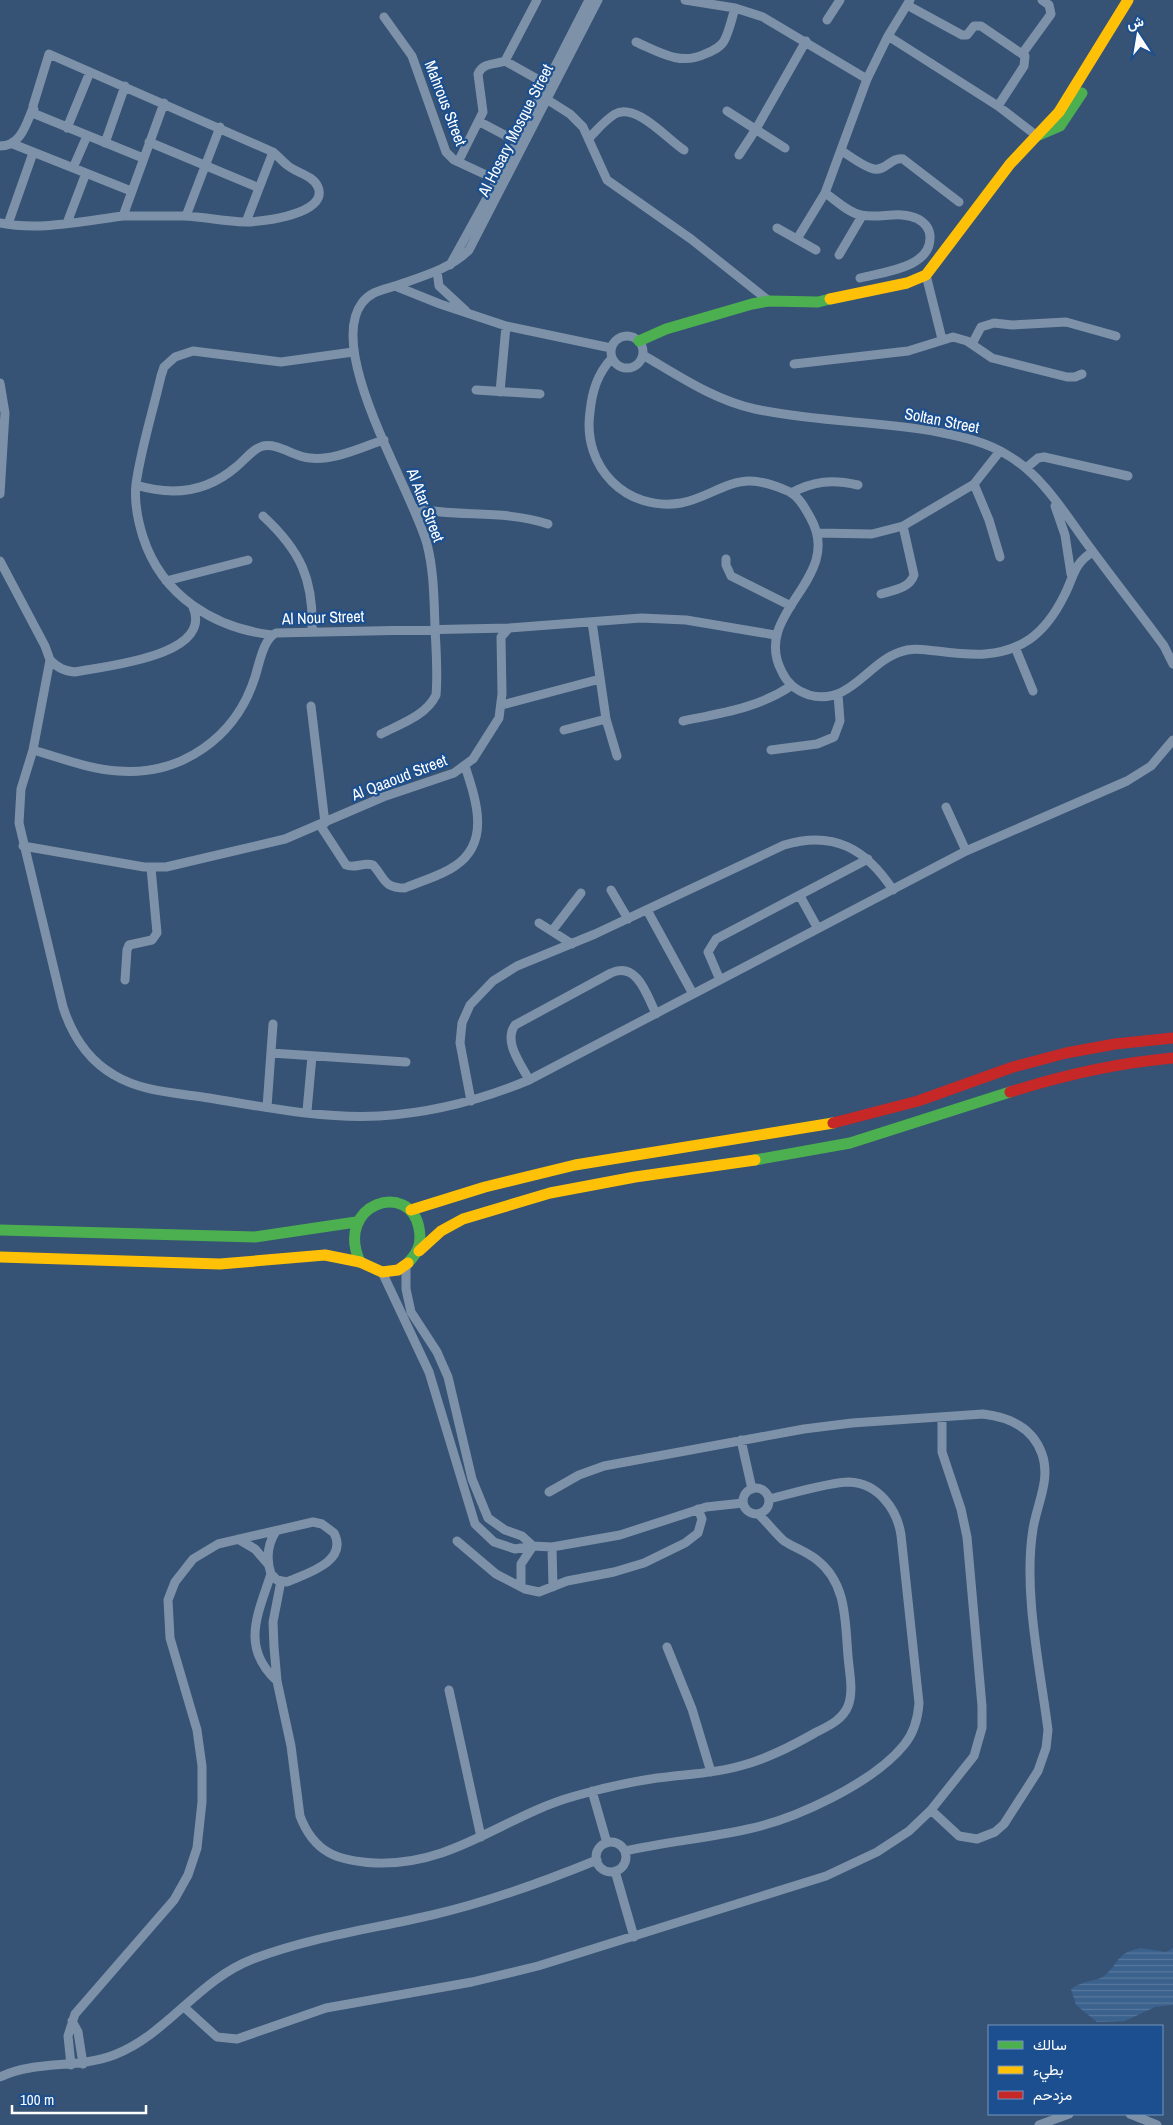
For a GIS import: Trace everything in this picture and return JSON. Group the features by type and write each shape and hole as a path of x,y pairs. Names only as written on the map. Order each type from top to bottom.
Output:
{"street":[{"path":"505,61 537,0"},
{"name":"Al Hosary Mosque Street","path":"395,286 450,265 462,257 476,241 544,97 546,84 589,0"},
{"name":"Al Hosary Mosque Street","path":"450,265 497,180 516,141 544,97 598,0"},
{"path":"685,0 735,8 768,20 867,79"},
{"path":"827,20 840,0"},
{"path":"1022,54 1051,14 1049,5 1042,0"},
{"path":"1118,26 1128,0"},
{"path":"639,341 666,329 744,306 770,301 818,302 907,282 926,275 938,263 1010,164 1037,136 1054,130 1065,120 1118,26 1137,0"},
{"path":"797,239 825,193 867,79 888,36 909,2 962,35 967,35 974,26 981,26 1022,54 1026,63 998,106"},
{"path":"636,42 671,58 684,60 697,58 717,48 724,41 735,8"},
{"name":"Mahrous Street","path":"384,17 412,56 444,149 448,155 458,162 497,180"},
{"path":"888,36 998,106 1037,136"},
{"path":"739,156 806,41"},
{"path":"13,144 19,138 33,108 49,54 220,127 273,152 287,166 316,183 318,199 316,204 283,217 246,222 186,216 122,216 67,223 3,225 34,153"},
{"path":"458,162 480,122 483,106 478,74 480,69 484,66 505,61 546,84"},
{"path":"67,128 90,72"},
{"path":"105,143 125,86"},
{"path":"544,97 578,121 607,180 691,239 770,301"},
{"path":"122,216 164,103"},
{"path":"33,108 37,115 143,158"},
{"path":"727,111 785,148"},
{"path":"588,138 615,114 628,112 658,127 670,141 684,150"},
{"path":"480,122 516,141"},
{"path":"186,216 220,127"},
{"path":"73,168 87,136"},
{"path":"150,142 259,188"},
{"path":"0,146 13,144 131,191"},
{"path":"842,151 873,169 881,168 898,158 903,159 959,202"},
{"path":"246,222 273,152"},
{"path":"67,223 86,174"},
{"path":"825,193 862,216 901,215 919,219 930,232 930,243 924,254 913,264 860,278"},
{"path":"838,255 862,216"},
{"path":"777,228 816,250"},
{"path":"437,271 439,286 470,314"},
{"path":"926,275 942,339"},
{"path":"395,286 506,326 611,348"},
{"name":"Al Atar Street","path":"381,734 424,712 432,705 438,682 430,559 422,528 357,372 353,352 353,328 362,303 374,292 395,286"},
{"path":"972,344 981,327 994,323 1012,325 1072,323 1116,336"},
{"path":"500,392 506,326"},
{"path":"623,336 639,341 643,355 637,365 626,368 615,363 612,358 611,348 618,339 623,336"},
{"path":"794,364 915,350 942,339 961,338 985,355 998,360 1067,377 1075,377 1082,374"},
{"path":"272,635 230,627 193,607 166,581 146,545 136,505 136,485 161,376 164,367 175,356 192,351 282,362 353,352"},
{"name":"Soltan Street","path":"643,355 698,387 739,405 777,412 920,429 978,441 1000,451 1026,468 1051,496 1164,646 1173,664"},
{"path":"612,358 603,368 592,395 589,428 598,464 604,475 620,490 631,496 664,505 699,498 732,484 749,481 765,483 791,493 804,507 818,533 819,546 811,575 775,635 776,657 784,677 791,686 809,695 828,696 838,694 855,685 884,661 900,652 919,649 979,655 1001,652 1015,647 1032,638 1047,623 1064,596 1079,561 1092,552"},
{"path":"0,383 5,413 0,494"},
{"path":"476,390 540,394"},
{"path":"136,485 167,492 198,489 226,476 254,450 264,446 276,447 298,456 322,458 384,440"},
{"path":"818,533 872,534 903,526 974,484 1000,451"},
{"path":"1026,468 1038,458 1044,456 1128,476"},
{"path":"791,493 813,483 828,480 858,485"},
{"path":"974,484 989,520 1000,556"},
{"path":"1051,496 1065,535 1072,576"},
{"path":"413,508 449,514 502,514 548,524"},
{"path":"263,516 283,534 298,556 310,588 313,606 312,632"},
{"path":"881,594 904,587 909,584 914,575 903,526"},
{"path":"726,559 726,565 731,576 791,606"},
{"path":"166,581 248,560"},
{"path":"0,561 45,646 50,660 56,667 65,671 75,672 161,653 186,641 193,634 197,615 193,607"},
{"path":"509,628 641,618 686,620 775,635"},
{"path":"592,622 606,719 616,756"},
{"name":"Al Nour Street","path":"33,750 81,764 117,771 154,770 189,758 220,737 243,708 272,635 283,632 509,628"},
{"name":"Al Qaaoud Street","path":"23,846 151,868 166,867 285,839 383,797 454,773 465,766 479,750 499,718 502,705 501,637 509,628"},
{"path":"1015,647 1033,691"},
{"path":"50,660 33,750 19,800 19,823 23,846 67,1019 78,1041 90,1056 114,1075 136,1085 267,1107 341,1116 379,1116 439,1108 471,1101 529,1080 966,851 1127,781 1151,766 1173,740"},
{"path":"502,705 600,679"},
{"path":"683,721 746,708 775,696 791,686"},
{"path":"771,750 824,742 834,737 840,721 838,694"},
{"path":"311,706 323,824 346,866 373,865 388,884 396,888 405,888 454,867 471,851 476,840 478,814 475,797 465,766"},
{"path":"564,730 606,719"},
{"path":"946,807 966,851"},
{"path":"471,1101 460,1043 462,1023 470,1005 493,981 505,973 796,842 815,840 834,842 858,852 868,859 893,890"},
{"path":"720,980 709,957 712,942 868,859"},
{"path":"125,980 126,950 130,946 152,940 157,933 151,868"},
{"path":"611,890 628,919"},
{"path":"552,931 581,893"},
{"path":"800,896 817,928"},
{"path":"647,910 693,994"},
{"path":"539,923 572,944"},
{"path":"529,1080 510,1042 511,1030 515,1025 611,973 623,970 634,975 656,1014"},
{"path":"267,1107 273,1024"},
{"path":"411,1210 485,1187 575,1165 852,1120 896,1108 1013,1067 1066,1053 1115,1044 1173,1038"},
{"path":"271,1053 406,1062"},
{"path":"307,1111 312,1056"},
{"path":"0,1257 220,1264 324,1255 360,1262 382,1272 398,1270 406,1266 443,1229 458,1221 550,1193 606,1181 783,1156 848,1143 914,1125 1047,1079 1120,1064 1173,1058"},
{"path":"0,1230 255,1237 356,1222 368,1211 385,1202 397,1202 411,1210 420,1229 419,1251"},
{"path":"356,1222 353,1246 360,1262"},
{"path":"255,1237 255,1260"},
{"path":"406,1266 406,1289 411,1312 437,1352 448,1377 472,1479 488,1518 505,1530 522,1536 533,1546"},
{"path":"382,1272 430,1372 475,1524 494,1542 515,1549 533,1546 552,1547 620,1535 698,1509 743,1503"},
{"path":"549,1492 569,1480 604,1466 741,1440 828,1426 983,1414 1008,1420 1029,1433 1042,1453 1046,1476 1033,1529 1030,1584 1048,1739 1038,1771 1004,1824 995,1832 977,1839 959,1836 931,1810"},
{"path":"184,2007 217,2037 237,2039 288,2019 326,2008 506,1974 634,1937 843,1869 893,1842 931,1810 970,1764 980,1739 983,1717 967,1537 961,1509 942,1452 942,1418"},
{"path":"450,1437 463,1436"},
{"path":"741,1440 752,1488"},
{"path":"625,1852 747,1829 799,1813 838,1794 874,1770 898,1751 913,1730 919,1703 901,1535 894,1511 877,1493 863,1486 847,1482 770,1499"},
{"path":"281,1581 273,1622 277,1681 291,1746 300,1816 307,1833 320,1847 332,1855 347,1861 388,1863 434,1856 463,1846 527,1812 592,1791 639,1781 742,1766 787,1749 837,1721 846,1711 850,1700 844,1611 836,1582 817,1559 785,1541 758,1514 748,1511 743,1503 744,1496 752,1488 761,1488 770,1499"},
{"path":"758,1514 767,1509 770,1499"},
{"path":"457,1541 486,1567 521,1587 539,1592 575,1579 629,1568 672,1550 698,1534 702,1519 698,1509"},
{"path":"475,1524 488,1518"},
{"path":"71,2065 68,2043 72,2021 80,2007 166,1911 182,1887 193,1861 199,1834 202,1766 198,1730 170,1638 168,1600 175,1582 193,1559 218,1544 308,1523 317,1523 326,1527 336,1538 334,1553 324,1566 287,1582 281,1581 271,1574"},
{"path":"276,1531 269,1547 268,1564 271,1574 257,1616 255,1641 262,1663 277,1681"},
{"path":"238,1539 255,1549 268,1564"},
{"path":"521,1587 521,1564 533,1546"},
{"path":"552,1547 553,1587"},
{"path":"667,1647 692,1709 711,1772"},
{"path":"449,1690 481,1837"},
{"path":"592,1791 607,1843"},
{"path":"607,1843 618,1844 625,1852 624,1863 616,1871 604,1870 597,1860 598,1850 607,1843"},
{"path":"0,2077 27,2068 84,2064 108,2057 131,2047 171,2020 214,1979 264,1955 320,1938 431,1916 481,1902 536,1885 597,1860"},
{"path":"616,1871 634,1937"},
{"path":"72,2021 78,2032 84,2064"},
{"path":"1039,2125 1066,2115"},
{"path":"1132,2115 1157,2125"}],"water":[{"path":"1141,1948 1166,1952 1173,1948 1173,2005 1155,2007 1125,2021 1097,2022 1076,2005 1071,1989 1080,1984 1101,1978 1122,1955"}],"traffic: fast":[{"path":"1039,135 1060,126 1082,93"},
{"path":"639,341 666,329 752,304 769,301 818,302 830,299"},
{"path":"755,1160 850,1143 1010,1092"},
{"path":"360,1262 355,1242 357,1225 365,1213 376,1205 390,1202 402,1205 413,1213 419,1228 420,1239 418,1247 408,1263"},
{"path":"0,1230 255,1237 356,1222"}],"traffic: slow":[{"path":"830,299 907,283 926,275 1010,164 1059,112 1128,0"},
{"path":"411,1210 485,1187 575,1165 833,1123"},
{"path":"419,1251 441,1231 463,1219 550,1193 635,1177 755,1160"},
{"path":"0,1257 220,1264 325,1255 360,1262 382,1272 398,1270 408,1263"}],"traffic: jam":[{"path":"833,1123 918,1101 1013,1067 1066,1053 1115,1044 1173,1038"},
{"path":"1010,1092 1090,1070 1173,1058"}]}
